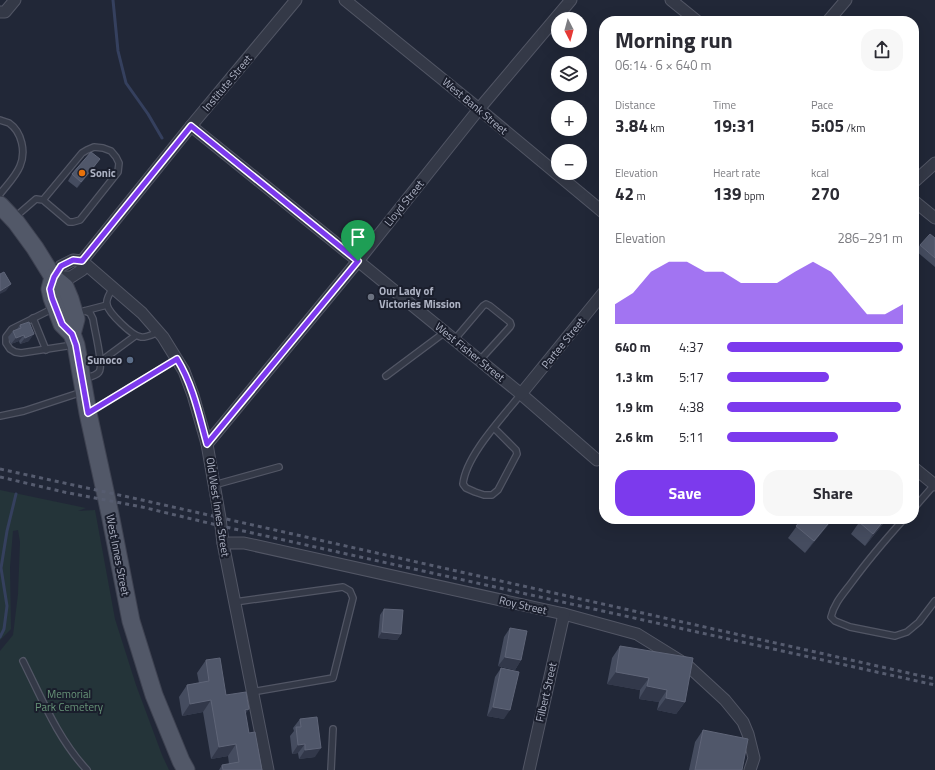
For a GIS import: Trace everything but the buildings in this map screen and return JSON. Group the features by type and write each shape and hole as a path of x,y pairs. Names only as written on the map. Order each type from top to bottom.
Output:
{"main road":[{"name":"West Innes Street","path":"0,205 13,219 35,248 54,277 65,287 70,299 80,312 76,319 74,339 131,621 154,695 186,770"},
{"name":"West Innes Street","path":"54,277 50,289 52,298 62,324 74,339"}],"street":[{"path":"3,12 15,0"},
{"name":"Institute Street","path":"54,277 70,277 82,270 82,261 191,126 296,0"},
{"name":"West Bank Street","path":"345,0 599,209"},
{"name":"Lloyd Street","path":"207,444 358,261 479,109 571,0"},
{"path":"672,0 691,16"},
{"path":"832,16 846,0"},
{"name":"West Fisher Street","path":"191,126 480,360 597,460"},
{"path":"919,177 935,162"},
{"path":"919,204 935,218"},
{"name":"Old West Innes Street","path":"82,261 142,313 164,337 184,371 193,395 207,444 223,543 268,770"},
{"name":"Partee Street","path":"521,394 599,298"},
{"path":"919,472 935,485"},
{"name":"Roy Street","path":"223,543 244,543 564,614 637,634 687,665 725,700 743,722 748,734 754,758 750,770"},
{"name":"Filbert Street","path":"529,770 564,614"}],"lane":[{"path":"0,120 9,124 18,133 22,144 23,156 20,166 0,194"},
{"path":"13,219 36,199 43,200 69,222 80,220 118,172 119,163 116,157 111,151 103,148 94,147 82,153 43,200"},
{"path":"113,287 107,301 107,305 116,318 136,336 142,338 159,332"},
{"path":"455,340 483,306 486,304 490,306 510,322 510,327 480,360"},
{"path":"80,312 107,305"},
{"path":"56,307 12,329 6,337 6,343 10,349 21,353 46,350 74,339"},
{"path":"0,416 24,411 84,385 100,372 101,361 93,319 90,313 80,312"},
{"path":"33,318 46,350"},
{"path":"386,376 445,332"},
{"path":"101,361 136,336"},
{"path":"88,413 177,359"},
{"path":"494,428 516,450 517,454 498,490 492,495 484,496 466,488 463,484 464,476 470,462 485,439 521,394"},
{"path":"214,485 279,467"},
{"path":"919,503 935,485"},
{"path":"900,524 862,568 833,609 831,616 835,622 850,627 895,636 907,632 919,622 935,601"},
{"path":"235,602 343,587 350,591 353,598 333,678 252,692"},
{"path":"23,661 60,735 76,758 87,770"},
{"path":"331,770 333,729"}],"green space":[{"name":"Memorial Park Cemetery","path":"0,490 86,508 78,511 95,510 115,619 136,685 169,770 0,770 0,651 13,635 18,594 20,542 18,530 13,531 10,567 11,629 0,640"}],"waterway":[{"path":"113,0 118,51 126,83 148,114 162,138"},
{"path":"0,637 4,629 7,606 1,568 7,531 16,494"}],"railway":[{"path":"0,469 935,679"},
{"path":"0,477 64,492 142,507 221,526 935,685"}],"place":[{"name":"Sonic","path":"82,173"},
{"name":"Our Lady of Victories Mission","path":"371,297"},
{"name":"Sunoco","path":"130,360"}],"route":[{"path":"191,126 358,261 207,444 193,395 184,371 177,359 88,413 76,345 72,334 62,324 52,298 50,289 54,277 61,266 73,260 82,261 88,255 191,126"}]}
